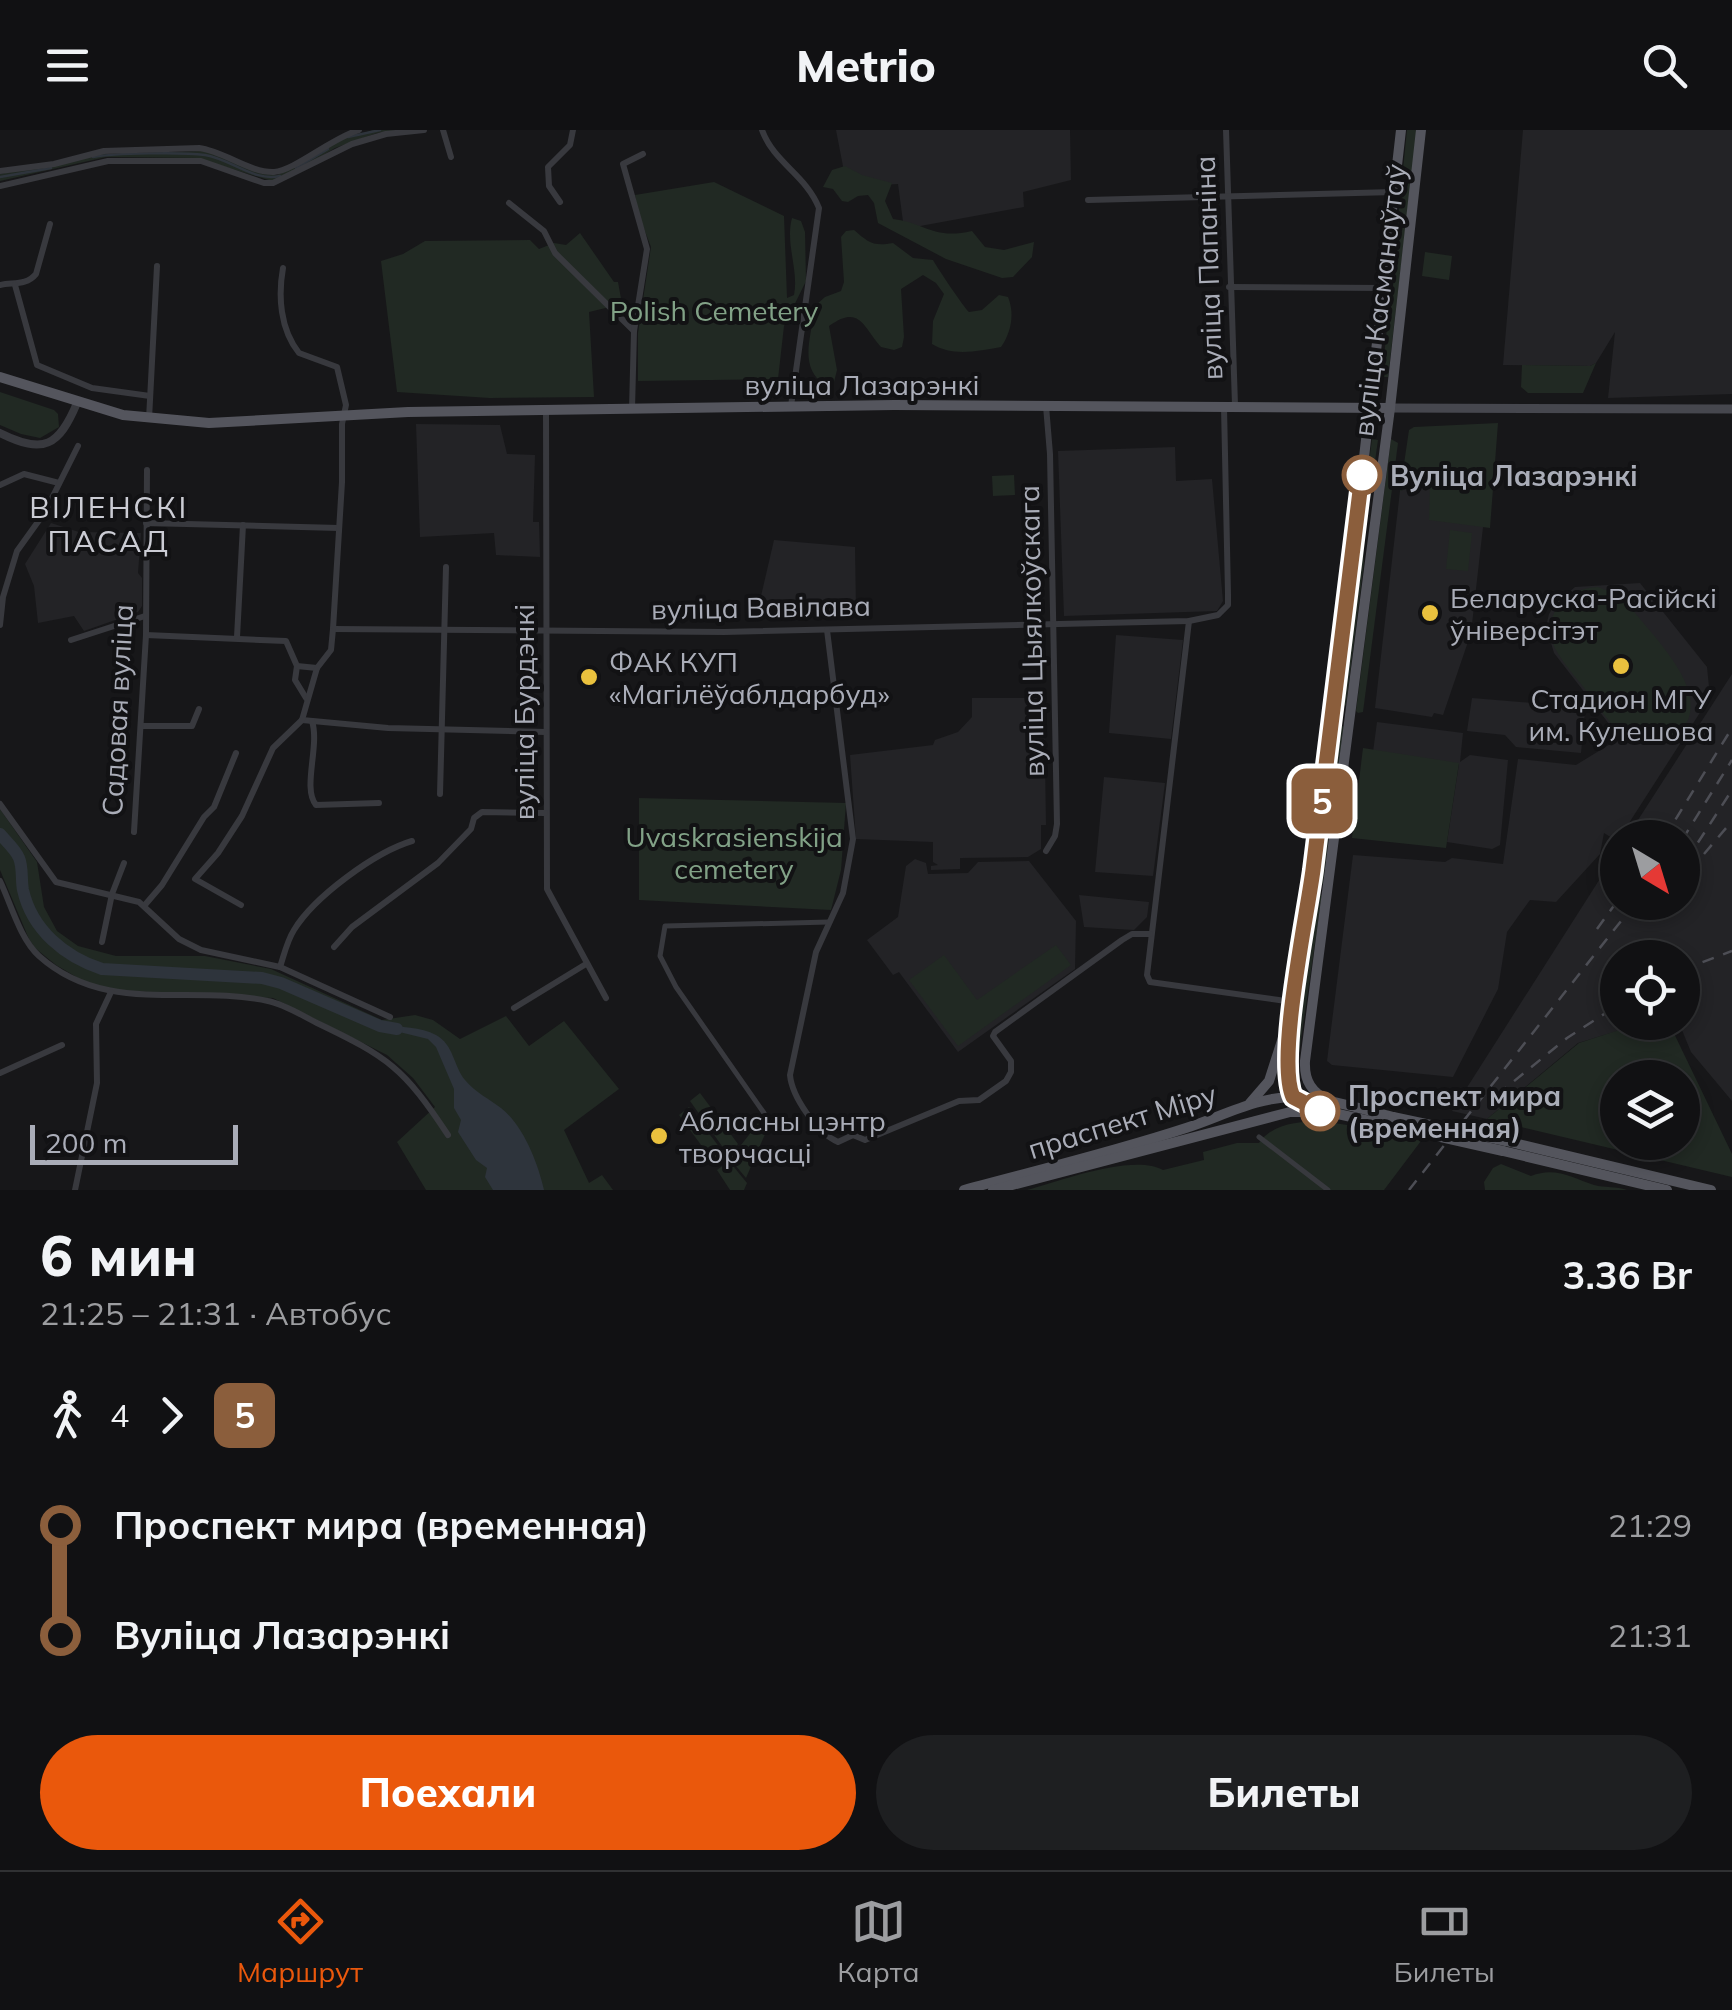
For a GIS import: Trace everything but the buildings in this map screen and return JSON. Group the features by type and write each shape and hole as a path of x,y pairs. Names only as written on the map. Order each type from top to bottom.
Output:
{"main road":[{"name":"вуліца Касманаўтаў","path":"1288,1072 1293,1003 1371,408 1402,130"},
{"name":"вуліца Касманаўтаў","path":"1293,1097 1304,1070 1390,408 1420,130"},
{"name":"вуліца Лазарэнкі","path":"0,377 78,403 149,419 242,423 344,415 791,406 1732,409"},
{"name":"вуліца Касманаўтаў","path":"1244,1106 1259,1096 1269,1081 1293,1003"},
{"path":"1288,1072 1290,1080 1296,1082 1304,1070"},
{"path":"1304,1070 1326,1108 1711,1190"},
{"path":"1249,1120 1293,1097 1288,1072"},
{"name":"праспект Міру","path":"964,1190 1184,1129 1244,1106 1293,1097 1326,1108"},
{"name":"праспект Міру","path":"993,1190 1249,1120 1326,1108"},
{"path":"1504,1146 1667,1190"}],"street":[{"path":"0,172 104,151 200,148 278,172 335,138 359,130"},
{"path":"0,186 108,160 201,161 273,183 352,144 386,134 424,130"},
{"path":"443,130 452,157"},
{"path":"560,202 549,186 548,167 570,145 572,130"},
{"path":"762,130 770,150 814,194 819,208 791,406"},
{"name":"вуліца Папаніна","path":"1189,622 1218,615 1228,605 1230,288 1226,130"},
{"path":"632,409 634,331 647,249 623,164 643,154"},
{"path":"1088,200 1394,192"},
{"path":"509,204 544,231 555,254 634,331"},
{"path":"0,285 31,280 36,274 50,224"},
{"path":"149,419 157,266"},
{"path":"241,905 195,880 218,854 242,816 273,748 302,720 317,668 330,650 333,629 346,404 337,367 299,353 287,332 279,290 283,268"},
{"path":"14,285 37,365 92,388 150,396"},
{"path":"1230,288 1382,288"},
{"path":"0,433 30,444 49,444 66,430 78,403"},
{"name":"вуліца Цыялкоўскага","path":"1046,406 1056,824 1056,836 1046,851"},
{"name":"вуліца Бурдэнкі","path":"546,410 547,889 606,998"},
{"path":"0,625 3,597 17,551 45,512 78,446"},
{"name":"Садовая вуліца","path":"134,832 146,636 147,470"},
{"path":"0,485 29,474 59,482"},
{"path":"146,523 339,528"},
{"path":"237,638 243,525"},
{"path":"440,794 446,567"},
{"path":"71,640 145,616"},
{"path":"1189,622 1147,975 1150,982 1293,1003"},
{"name":"вуліца Вавілава","path":"333,629 828,630 1189,622"},
{"path":"828,630 853,839 843,894 816,952 808,984 794,1050 791,1089 824,1134 838,1142 852,1135 866,1140 959,1101 979,1100 1006,1081 1011,1072 1011,1062 993,1036 995,1032 1122,940 1132,934 1150,934"},
{"path":"146,636 286,641 298,666 295,680 306,700"},
{"path":"298,666 317,668"},
{"path":"141,726 192,726 198,709"},
{"path":"302,720 442,730 546,732"},
{"path":"312,721 316,743 312,802 378,803"},
{"path":"144,906 214,807 236,754"},
{"path":"0,804 56,882 112,894 144,906 179,939 201,950 280,967 390,1016"},
{"path":"334,947 352,927 438,863 472,829 474,818 482,812 545,813"},
{"path":"280,967 293,931 311,909 356,872 398,846 412,842"},
{"path":"102,942 112,894 124,864"},
{"path":"0,881 36,953 81,983 111,992 272,1001 392,1063 417,1088 448,1135"},
{"path":"764,1113 676,987 660,956 665,926 829,922"},
{"path":"514,1008 586,964"},
{"path":"75,1190 97,1083 96,1024 111,992"},
{"path":"0,1073 62,1045"},
{"path":"1259,1138 1328,1190"}],"shaded area":[{"path":"836,130 1070,130 1071,180 1023,192 1024,207 904,229 898,184 847,187"},
{"path":"1523,130 1732,130 1732,394 1608,398 1615,332 1596,363 1590,366 1503,365"},
{"path":"416,424 500,425 507,454 535,455 533,522 539,522 540,557 496,555 494,533 420,537"},
{"path":"1175,447 1176,481 1212,479 1223,601 1217,611 1064,616 1058,451"},
{"name":"Беларуска-Расійскі ўніверсітэт","path":"1431,479 1487,492 1471,633 1443,715 1434,713 1432,717 1375,708 1400,491"},
{"path":"51,523 79,532 141,533 138,573 142,578 142,606 138,612 84,631 74,616 38,623 34,586 25,564"},
{"path":"774,540 855,547 856,611 783,612 761,596"},
{"path":"1640,583 1707,667 1710,697 1631,820 1600,820 1600,854 1556,902 1530,900 1507,932 1498,989 1453,1077 1332,1065 1327,1061 1353,855 1503,864 1518,759 1576,765 1620,738 1554,653 1546,626 1549,614 1575,587"},
{"path":"1116,635 1183,640 1171,739 1109,733"},
{"path":"1732,674 1732,1101 1691,1052 1686,1040 1700,1040 1700,940 1600,940 1600,1036 1578,1043 1487,1119 1452,1111 1600,879 1600,920 1700,920 1700,820 1638,820"},
{"path":"972,698 1044,698 1046,825 1041,825 1041,849 1028,857 960,858 960,869 931,870 931,866 938,865 933,862 933,842 856,839 850,755 933,745 935,740 958,732 972,717"},
{"name":"Беларуска-Расійскі ўніверсітэт","path":"1472,698 1580,707 1585,711 1581,753 1516,747 1505,735 1467,731"},
{"path":"1377,722 1463,733 1460,762 1470,755 1508,760 1500,845 1492,849 1447,842 1459,764 1373,752"},
{"path":"1104,777 1165,783 1153,876 1095,872"},
{"path":"915,859 926,863 928,874 968,873 978,862 1029,861 1076,921 1075,969 958,1052 899,972 893,975 867,940 898,917 906,866"},
{"path":"1079,895 1149,902 1147,917 1134,930 1084,927"},
{"path":"380,1026 424,1030 442,1039 465,1080 509,1115 523,1134 544,1190 493,1190 485,1177 487,1168 476,1160 458,1132 461,1120 454,1108 454,1089 436,1047 428,1039"}],"green space":[{"path":"374,130 399,130 377,133 335,148 272,181 196,158 106,157 0,181 0,174 102,154 201,151 263,174 277,175 341,139"},
{"path":"1407,130 1417,130 1388,377 1382,377"},
{"path":"845,166 892,183 885,201 893,219 939,232 972,231 985,247 1004,250 1034,242 1032,257 1013,277 1002,278 946,259 878,223 868,195 842,201 833,189 823,187 832,170"},
{"name":"Polish Cemetery","path":"714,182 784,216 787,298 794,295 795,286 792,218 801,221 805,232 806,281 784,326 778,379 638,381 638,333 651,247 635,195"},
{"path":"854,230 871,242 893,243 913,258 933,260 969,312 982,310 999,295 1008,297 1011,323 1001,347 957,352 932,344 933,321 944,294 923,275 901,289 902,347 881,347 854,318 829,326 837,370 834,382 826,386 817,378 809,360 815,306 841,291 841,237"},
{"path":"580,233 614,282 618,282 622,304 589,312 594,397 490,398 397,392 381,261 425,241 530,240 539,249 554,243 566,245"},
{"path":"1425,252 1452,256 1449,280 1422,276"},
{"path":"1596,363 1583,393 1528,393 1521,387 1522,365"},
{"path":"0,392 54,410 59,427 40,438 0,425"},
{"path":"1498,423 1490,528 1429,520 1430,479 1400,491 1409,430"},
{"path":"1372,439 1378,440 1346,705 1342,707 1338,704"},
{"path":"1391,439 1398,443 1363,712 1358,713 1356,711"},
{"path":"1014,475 1015,495 993,496 992,476"},
{"path":"1450,530 1472,533 1468,571 1446,569"},
{"name":"Стадион МГУ им. Кулешова","path":"1598,587 1619,595 1627,603 1671,658 1688,690 1688,720 1663,742 1636,741 1617,729 1556,650 1551,626 1558,606 1575,593"},
{"path":"1338,724 1344,727 1323,884 1316,883"},
{"path":"1363,748 1459,763 1446,848 1352,838"},
{"name":"Uvaskrasienskija cemetery","path":"639,798 846,803 841,870 831,910 639,900"},
{"path":"0,809 37,862 44,907 57,931 78,946 116,956 205,956 271,969 382,1020 415,1015 433,1020 460,1039 506,1016 529,1046 564,1021 619,1089 564,1130 589,1183 602,1175 613,1190 426,1190 397,1142 435,1107 413,1078 387,1055 273,998 110,990 90,985 56,965 29,939 0,870"},
{"path":"1314,894 1322,895 1296,1074 1293,1071"},
{"path":"1056,945 1071,965 958,1046 909,980 944,955 977,1000"},
{"path":"1600,1036 1600,1040 1677,1040 1687,1060 1600,1060 1600,1146 1487,1119 1579,1043"},
{"path":"1700,1087 1732,1154 1732,1177 1660,1160 1700,1160"},
{"path":"700,1093 738,1144 729,1156 690,1101"},
{"path":"689,1107 726,1156 715,1164 679,1115"},
{"path":"763,1117 769,1125 746,1178 730,1159"},
{"path":"1321,1121 1421,1141 1384,1190 1027,1190 1116,1166 1163,1170 1204,1160 1203,1152 1237,1143 1259,1143 1271,1131 1287,1125"},
{"path":"729,1161 747,1183 744,1190 730,1190 717,1170"},
{"path":"1501,1164 1531,1176 1556,1173 1627,1190 1485,1190 1484,1182 1493,1168"}],"waterway":[{"path":"348,137 380,130"},
{"path":"296,168 328,149"},
{"path":"93,157 205,155 261,176 280,176"},
{"path":"0,177 51,168"},
{"path":"0,834 19,858 23,890 34,918 52,940 88,964 102,969 262,978 380,1026 397,1029"}],"railway":[{"path":"1675,820 1732,728"},
{"path":"1694,820 1732,760"},
{"path":"1700,839 1732,790"},
{"path":"1704,854 1732,821"},
{"path":"1597,929 1604,920"},
{"path":"1409,1190 1622,920"},
{"path":"1700,963 1732,951"},
{"path":"1497,1095 1600,1017"}],"bus line":[{"name":"5","path":"1320,1111 1293,1097 1287,1080 1293,1005 1362,475"}],"place":[{"name":"Вуліца Лазарэнкі","path":"1362,475"},
{"name":"Беларуска-Расійскі ўніверсітэт","path":"1430,613"},
{"name":"Стадион МГУ им. Кулешова","path":"1621,666"},
{"name":"ФАК КУП «Магілёўаблдарбуд»","path":"589,677"},
{"name":"Проспект мира (временная)","path":"1320,1111"},
{"name":"Абласны цэнтр творчасці","path":"659,1136"}],"district":[{"name":"ВІЛЕНСКІ ПАСАД","path":"109,524"}]}
